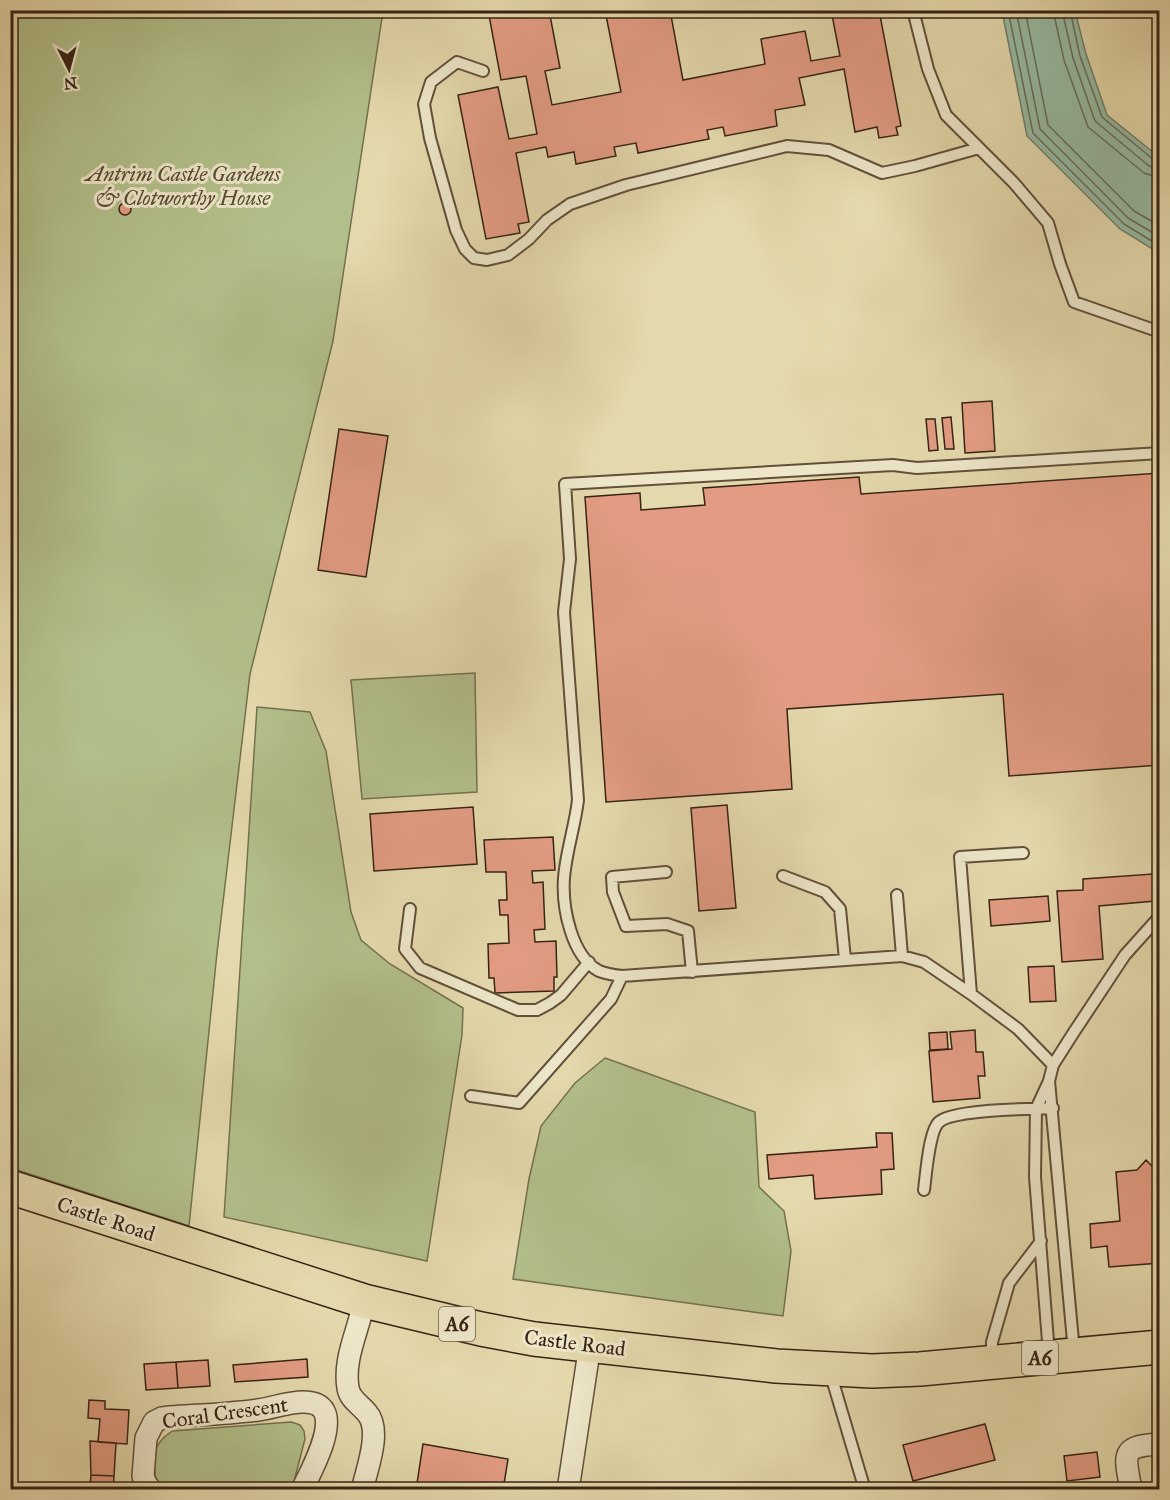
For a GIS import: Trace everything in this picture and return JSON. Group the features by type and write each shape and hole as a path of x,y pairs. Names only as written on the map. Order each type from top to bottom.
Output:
{"main road":[{"name":"Castle Road","path":"10,1187 364,1301 481,1329 534,1339 776,1366 872,1371 920,1369 1160,1347"}],"street":[{"path":"362,1490 374,1426 368,1414 354,1401 348,1390 347,1370 350,1350 364,1301"},
{"path":"568,1490 590,1345"},
{"path":"302,1490 323,1443 327,1423 325,1416 354,1401"},
{"name":"Coral Crescent","path":"151,1490 143,1476 146,1438 151,1426 162,1418 238,1412 304,1402 318,1405 325,1416"},
{"path":"1131,1490 1126,1457 1130,1450 1138,1445 1160,1444"}],"lane":[{"path":"913,10 928,69 946,115 1020,190 1048,223 1074,302 1160,332"},
{"path":"483,71 457,62 431,82 424,104 430,138 456,230 465,249 474,258 487,260 508,255 530,239 547,220 570,204 626,185 788,146 829,150 882,173 979,148"},
{"path":"1053,1065 1018,1029 971,994 924,962 902,956 622,976 598,971 589,962 573,938 564,897 565,870 578,800 564,612 570,559 565,484 893,465 917,468 1160,453"},
{"path":"971,994 960,857 1023,853"},
{"path":"666,872 612,877 613,891 626,926 667,924 688,931 692,972"},
{"path":"783,876 825,892 840,909 845,959"},
{"path":"897,895 902,956"},
{"path":"410,909 405,949 420,968 518,1010 537,1010 561,995 589,962"},
{"path":"1062,1356 1041,1240 1035,1177 1036,1109 1053,1065 1125,955 1160,916"},
{"path":"471,1096 519,1103 612,999 622,976"},
{"path":"1049,1080 1069,1281 1062,1356"},
{"path":"924,1190 933,1134 938,1123 953,1115 1053,1108"},
{"path":"992,1362 992,1342 1009,1283 1041,1240"},
{"path":"829,1370 865,1490"}],"green space":[{"name":"Antrim Castle Gardens & Clotworthy House","path":"11,10 383,11 333,341 250,674 217,953 189,1226 11,1168"},
{"path":"475,673 477,792 362,799 351,680"},
{"path":"257,707 310,712 326,751 351,912 361,940 390,964 463,1008 462,1035 427,1261 224,1217"},
{"path":"605,1058 755,1112 759,1187 784,1211 791,1251 783,1316 513,1279 529,1179 541,1126 575,1083"},
{"path":"291,1422 300,1425 305,1439 292,1489 165,1489 156,1482 154,1459 156,1447 172,1431"}],"water":[{"path":"1002,11 1075,11 1086,54 1107,115 1159,157 1159,253 1120,229 1027,136"}],"building":[{"path":"488,10 549,10 560,68 545,71 552,105 621,92 605,10 670,10 683,80 765,64 761,39 805,31 811,61 840,56 831,10 879,10 901,126 896,127 898,135 879,138 877,127 855,132 844,69 799,78 805,105 775,110 777,126 725,136 723,127 707,130 709,139 638,153 636,143 614,147 616,156 576,164 574,152 548,157 546,147 516,153 529,222 518,224 520,233 486,239 458,95 498,87 509,139 537,134 526,76 501,80"},
{"path":"127,203 131,209 127,215 123,215 119,207"},
{"path":"992,401 995,451 965,453 962,403"},
{"path":"951,417 954,449 945,449 942,418"},
{"path":"926,419 935,419 938,450 929,451"},
{"path":"339,429 388,436 366,577 318,570"},
{"path":"1160,473 1160,765 1009,776 1003,694 787,709 792,789 606,802 585,497 640,493 641,510 705,505 703,488 859,477 861,494"},
{"path":"727,805 736,908 699,911 691,808"},
{"path":"473,807 477,864 374,871 370,814"},
{"path":"553,837 555,870 532,871 533,883 543,882 545,929 534,930 535,942 556,941 557,977 554,977 554,991 495,993 494,978 489,978 488,944 509,943 508,915 500,915 499,900 507,900 506,872 486,872 484,840"},
{"path":"1153,874 1155,901 1099,906 1103,959 1062,962 1057,891 1083,890 1083,879"},
{"path":"1048,896 1050,921 991,926 989,900"},
{"path":"1054,966 1056,1001 1030,1002 1028,967"},
{"path":"975,1030 976,1052 983,1052 985,1076 978,1076 980,1098 933,1102 929,1051 952,1049 950,1032"},
{"path":"947,1032 948,1049 930,1050 929,1033"},
{"path":"876,1133 892,1133 894,1169 881,1170 882,1194 815,1199 813,1175 769,1179 767,1155 877,1147"},
{"path":"1146,1160 1154,1168 1160,1168 1160,1263 1109,1267 1107,1246 1091,1248 1090,1224 1120,1221 1116,1172 1137,1170"},
{"path":"307,1359 308,1377 235,1382 233,1365"},
{"path":"208,1360 210,1386 178,1388 176,1362"},
{"path":"176,1362 178,1388 146,1390 144,1364"},
{"path":"89,1400 105,1401 105,1409 129,1410 127,1444 98,1442 100,1419 88,1418"},
{"path":"985,1424 995,1460 913,1481 903,1445"},
{"path":"90,1441 116,1443 114,1476 91,1475"},
{"path":"423,1444 508,1459 503,1490 416,1490"},
{"path":"1097,1452 1100,1477 1067,1481 1064,1456"},
{"path":"1160,1473 1160,1490 1155,1490 1154,1474"},
{"path":"91,1475 114,1476 113,1490 67,1490 67,1486 90,1487"}]}
